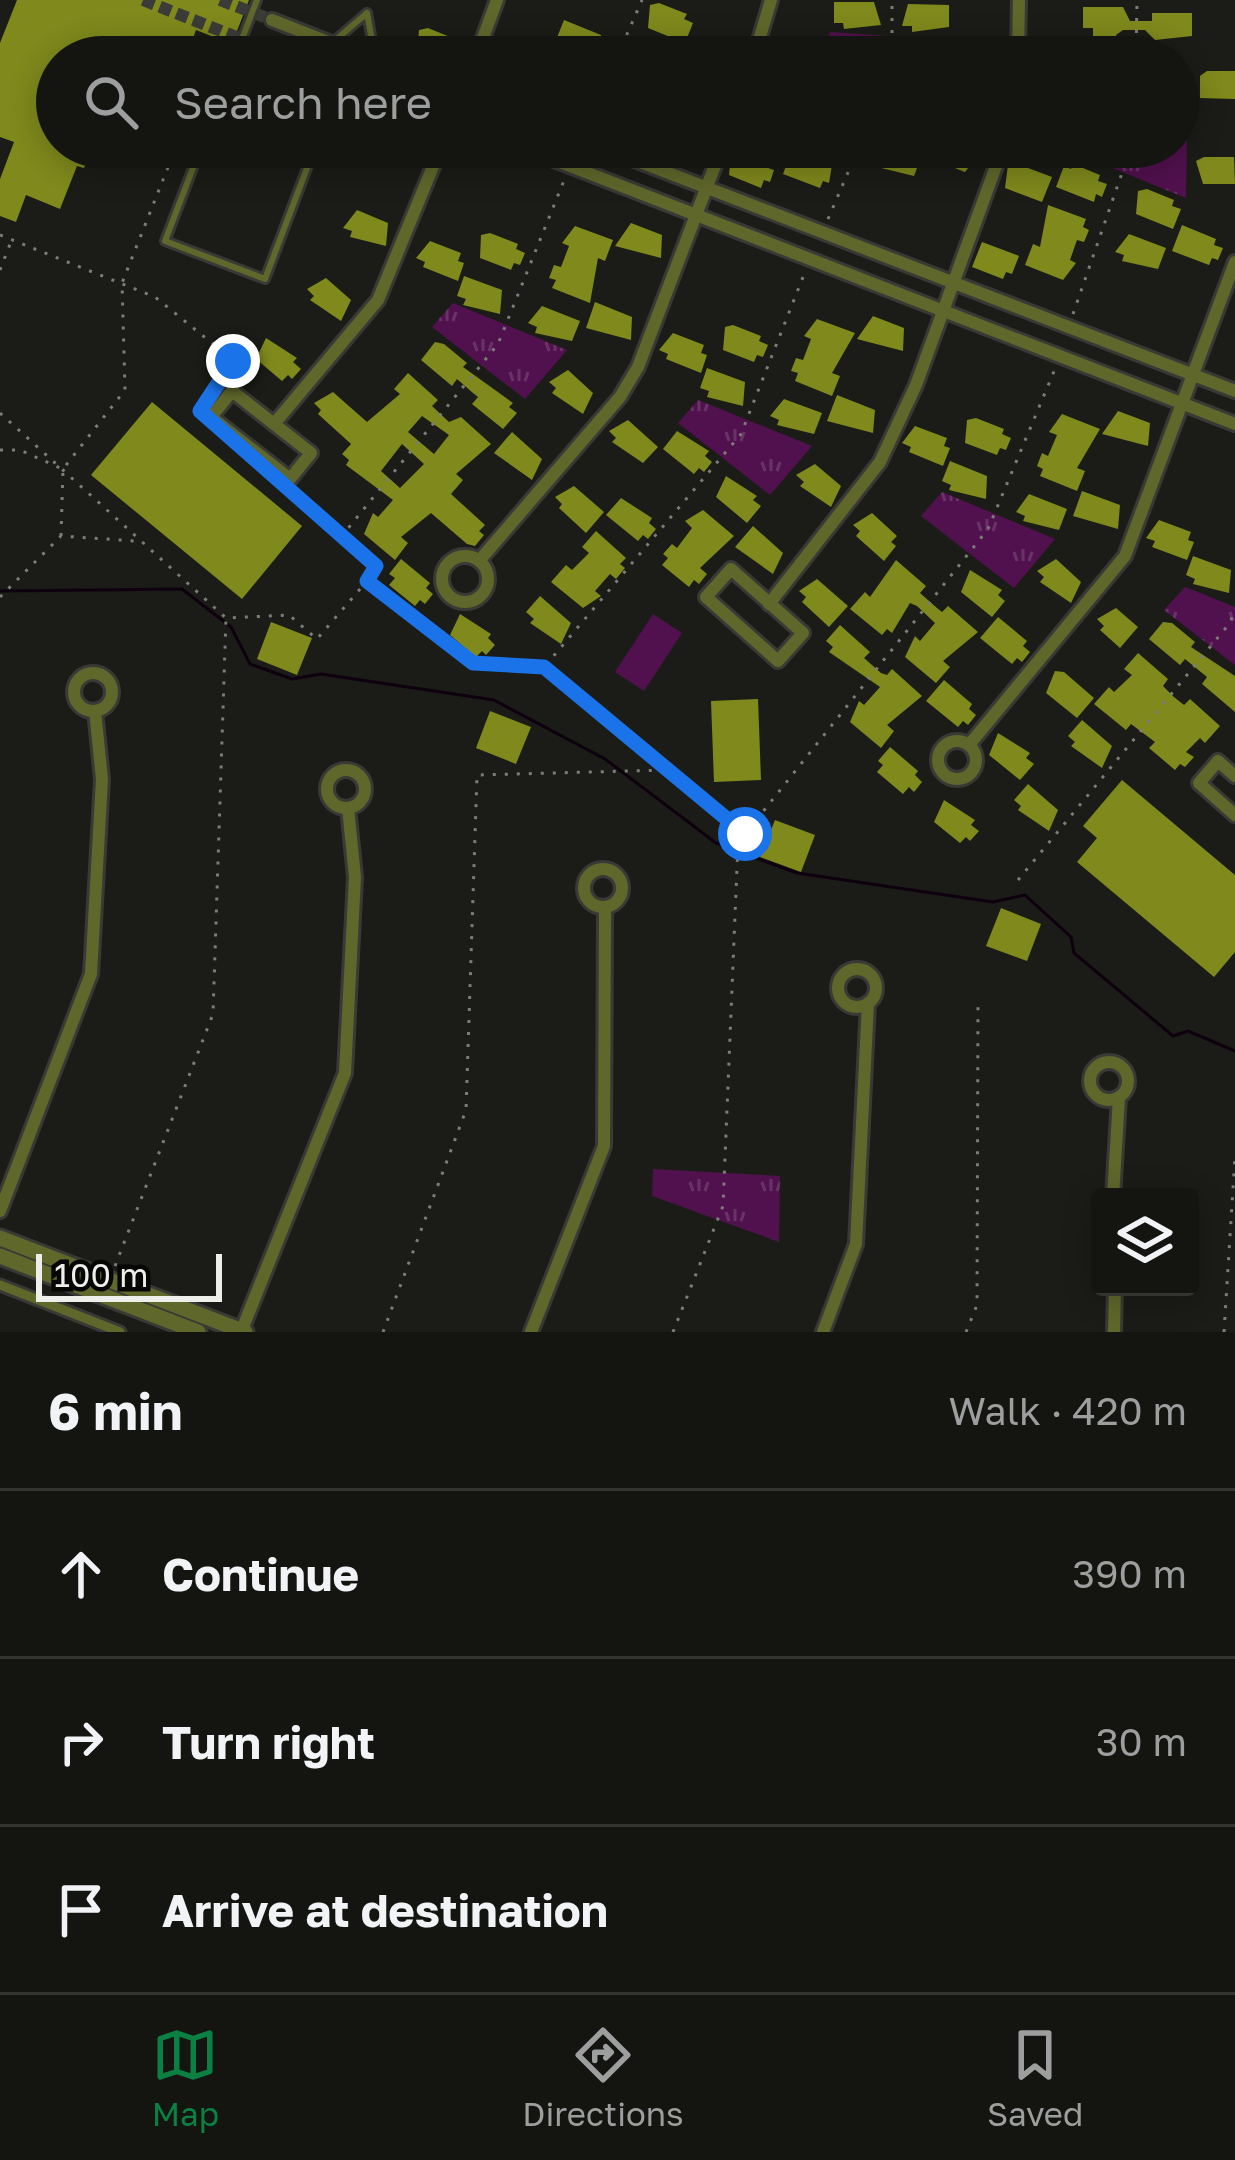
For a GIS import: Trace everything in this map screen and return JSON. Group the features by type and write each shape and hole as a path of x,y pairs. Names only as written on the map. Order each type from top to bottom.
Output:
{"street":[{"path":"483,36 496,0"},
{"path":"760,36 771,0"},
{"path":"1018,36 1019,0"},
{"path":"272,20 314,36"},
{"path":"274,424 378,300 432,168"},
{"path":"574,168 1235,424"},
{"path":"655,168 1235,391"},
{"path":"479,561 629,382 714,168"},
{"path":"769,604 880,462 916,385 996,168"},
{"path":"968,745 1125,556 1235,262"},
{"path":"232,392 274,424 310,453 290,479 212,417 232,392"},
{"path":"730,569 769,604 803,633 778,661 706,597 730,569"},
{"path":"0,1211 91,974 102,779 95,711"},
{"path":"1235,776 1218,761 1198,782 1235,815"},
{"path":"0,1238 243,1332 344,1072 355,878 347,808"},
{"path":"531,1332 604,1146 605,907"},
{"path":"823,1332 856,1244 868,1003"},
{"path":"1114,1188 1119,1097"},
{"path":"0,1256 198,1332"},
{"path":"0,1286 120,1332"},
{"path":"1114,1332 1115,1296"}],"lane":[{"path":"243,36 257,0"},
{"path":"369,36 371,0"},
{"path":"340,36 367,13"},
{"path":"192,168 164,241 265,279 307,168"}],"path":[{"path":"626,36 642,0"},
{"path":"892,0 892,36"},
{"path":"1136,36 1137,0"},
{"path":"0,597 61,536 63,469 125,390 122,283 168,168"},
{"path":"340,538 498,344 568,168"},
{"path":"822,232 850,168"},
{"path":"1069,327 1124,168"},
{"path":"0,235 155,297 233,361 200,411"},
{"path":"0,270 12,239"},
{"path":"544,667 741,434 810,259"},
{"path":"673,1332 723,1206 738,843 988,529 1061,356"},
{"path":"0,413 226,618 290,615 317,639 376,566 287,491"},
{"path":"0,450 20,450 63,469"},
{"path":"61,536 139,541"},
{"path":"367,581 473,663 544,667 745,834"},
{"path":"1018,880 1229,625 1235,611"},
{"path":"110,1279 213,1014 226,618"},
{"path":"383,1332 466,1110 477,775 667,770"},
{"path":"966,1332 977,1305 978,999"},
{"path":"1224,1332 1235,1156"}],"green space":[{"path":"830,32 888,36 828,36"},
{"path":"1113,168 1186,168 1186,198"},
{"path":"453,303 567,350 525,399 432,327"},
{"path":"698,400 812,446 770,495 678,423"},
{"path":"942,492 1055,539 1014,588 921,516"},
{"path":"1185,587 1235,607 1235,665 1164,610"},
{"path":"653,614 682,633 644,691 615,672"},
{"path":"653,1169 780,1176 779,1242 652,1196"}],"building":[{"path":"17,0 249,0 235,36 196,30 194,36 36,36 36,168 76,168 60,209 26,195 16,222 0,216 0,179 14,142 0,137 0,43"},
{"path":"834,2 874,2 881,25 844,29 843,23 834,23"},
{"path":"659,3 687,14 684,19 693,23 688,36 668,36 648,28 650,5"},
{"path":"908,4 949,5 949,27 912,32 912,26 902,26"},
{"path":"1083,7 1123,7 1130,21 1152,21 1152,13 1192,13 1192,36 1123,30 1116,36 1093,36 1093,28 1083,28"},
{"path":"564,20 601,35 601,36 558,36"},
{"path":"428,28 448,36 418,36 419,30"},
{"path":"1207,71 1235,71 1235,99 1200,98 1200,76"},
{"path":"1234,157 1235,184 1203,184 1199,160"},
{"path":"730,168 774,170 770,182 764,180 761,188 729,175"},
{"path":"785,168 832,168 829,183 823,181 820,188 783,174"},
{"path":"881,168 917,168 914,176"},
{"path":"1008,168 1028,168 1052,177 1042,202 1005,188"},
{"path":"1063,168 1100,175 1098,181 1107,184 1102,197 1096,194 1094,202 1056,187"},
{"path":"1147,189 1174,200 1172,206 1181,209 1173,229 1136,214 1138,191"},
{"path":"1048,205 1086,219 1083,227 1089,230 1084,242 1077,240 1070,260 1076,263 1063,280 1025,265 1033,244 1040,247"},
{"path":"357,210 388,223 386,246 350,237 352,231 343,228"},
{"path":"631,223 662,235 661,258 615,246"},
{"path":"1182,225 1216,239 1214,245 1223,248 1218,260 1212,258 1209,265 1172,251"},
{"path":"575,226 613,240 605,261 598,258 590,303 552,288 556,280 549,278 554,265 561,267 569,246 562,243"},
{"path":"490,233 518,244 516,249 525,253 520,265 514,263 511,270 480,258 481,235"},
{"path":"1129,234 1166,248 1158,269 1122,261 1124,255 1115,252"},
{"path":"430,241 461,253 458,261 464,263 458,281 423,267 425,262 416,258"},
{"path":"982,242 1019,256 1012,274 1006,272 1003,279 972,267"},
{"path":"464,276 502,290 500,314 463,305 466,299 457,296"},
{"path":"326,278 351,300 341,321 310,300 314,296 307,289"},
{"path":"595,302 632,317 631,340 586,328"},
{"path":"542,306 580,321 572,341 535,333 537,327 528,323"},
{"path":"873,316 904,328 903,351 857,339"},
{"path":"817,319 855,333 832,373 840,376 832,396 795,381 798,373 791,371 796,358 803,360 811,339 804,336"},
{"path":"733,325 761,336 759,341 768,345 763,357 757,355 754,362 723,350 725,327"},
{"path":"673,333 704,345 701,353 707,355 701,373 666,359 668,354 659,350"},
{"path":"266,338 297,358 293,362 301,369 292,379 288,375 282,381 256,359"},
{"path":"435,342 444,344 467,363 463,367 513,403 509,407 517,413 503,429 472,404 478,397 457,379 452,386 421,360"},
{"path":"707,368 745,382 743,406 707,397 709,391 700,388"},
{"path":"568,370 593,393 583,414 552,393 556,388 549,382"},
{"path":"408,373 438,400 432,406 449,422 461,417 491,444 456,474 463,480 451,494 485,525 475,546 431,513 401,537 408,543 395,560 364,534 373,513 378,517 393,500 346,465 349,460 342,454 351,444 318,414 321,410 314,403 333,392 367,422 400,394 394,389","holes":["422,416 449,435 434,454 408,432","402,444 424,464 400,488 381,471"]},
{"path":"837,395 875,410 873,433 827,421"},
{"path":"784,399 822,413 814,434 777,425 779,420 770,416"},
{"path":"152,402 302,526 242,599 91,475"},
{"path":"1118,411 1150,423 1148,446 1102,434"},
{"path":"1062,414 1100,429 1077,468 1085,471 1077,491 1040,476 1043,469 1037,466 1042,453 1048,456 1057,435 1049,432"},
{"path":"976,418 1004,429 1002,434 1011,438 1006,450 1000,448 997,455 965,443 967,420"},
{"path":"628,420 658,447 643,463 612,442 616,438 609,431"},
{"path":"915,426 947,438 944,446 950,448 943,466 909,452 911,447 902,443"},
{"path":"677,431 709,451 705,456 712,462 704,472 699,468 694,474 663,449"},
{"path":"512,432 542,459 532,480 494,453"},
{"path":"950,461 987,476 986,499 949,490 951,485 942,481"},
{"path":"815,464 841,486 831,507 800,486 804,482 796,475"},
{"path":"726,476 757,496 753,500 761,506 747,523 716,497"},
{"path":"574,486 604,512 586,533 559,508 562,504 555,497"},
{"path":"1082,491 1120,505 1118,529 1073,516"},
{"path":"1029,494 1067,509 1059,530 1023,521 1025,516 1016,512"},
{"path":"621,498 652,518 649,523 656,529 648,539 643,535 638,541 606,515"},
{"path":"703,510 734,536 700,568 707,574 699,584 694,580 689,587 662,565 668,558 663,554 672,544 677,548 692,528 685,521"},
{"path":"872,513 897,536 891,542 896,546 884,561 856,536 860,531 853,525"},
{"path":"1159,520 1191,532 1188,540 1194,542 1187,560 1152,547 1155,541 1146,538"},
{"path":"753,526 783,553 773,574 735,547"},
{"path":"596,531 626,558 620,564 625,568 616,579 610,574 595,591 601,596 583,608 551,582 566,565 572,570 589,553 582,547"},
{"path":"1193,556 1231,570 1229,593 1193,584 1195,579 1186,575"},
{"path":"401,559 430,583 426,588 433,594 425,604 420,600 415,606 389,585 395,578 389,574"},
{"path":"1056,559 1081,582 1071,603 1040,582 1044,577 1037,571"},
{"path":"896,560 926,586 920,593 937,608 942,612 948,606 978,632 943,661 950,667 936,683 905,657 915,636 920,641 935,623 917,606 910,603 892,633 887,629 882,635 850,609 865,592 870,597"},
{"path":"970,570 1002,590 998,595 1005,601 992,617 961,592"},
{"path":"817,579 848,606 829,627 802,602 806,597 799,591"},
{"path":"540,596 571,623 561,644 530,623 534,619 526,612"},
{"path":"1116,608 1138,627 1120,648 1100,630 1104,626 1097,619"},
{"path":"460,614 491,634 488,638 495,645 486,655 482,651 476,657 450,635"},
{"path":"998,617 1027,641 1023,646 1030,652 1022,662 1017,658 1012,664 980,638"},
{"path":"271,622 312,638 297,675 257,659"},
{"path":"1163,622 1172,623 1195,642 1191,647 1235,676 1235,712 1202,684 1207,677 1185,659 1180,665 1149,639"},
{"path":"840,625 870,652 864,658 881,673 887,675 892,669 922,696 887,725 894,731 881,748 850,722 859,701 864,705 880,687 829,652 833,647 826,641"},
{"path":"1138,653 1168,679 1163,686 1174,697 1184,705 1190,699 1220,726 1205,743 1200,738 1186,752 1194,757 1185,767 1180,764 1175,770 1149,748 1155,742 1131,724 1126,730 1094,704 1109,687 1114,692 1132,675 1124,669"},
{"path":"1055,671 1064,672 1094,698 1077,718 1046,693"},
{"path":"944,680 972,704 969,709 976,715 968,725 963,721 958,727 926,701"},
{"path":"758,699 761,780 714,782 711,701"},
{"path":"490,711 531,727 516,764 476,748"},
{"path":"1082,720 1112,746 1102,768 1071,746 1075,742 1068,736"},
{"path":"998,733 1030,753 1026,758 1034,764 1020,780 989,755"},
{"path":"890,747 918,771 915,775 922,782 914,792 909,787 903,794 877,772 883,765 878,761"},
{"path":"1122,780 1235,875 1235,952 1214,977 1077,862 1097,838 1083,826"},
{"path":"1028,784 1058,810 1049,831 1018,810 1021,806 1014,800"},
{"path":"944,800 975,820 971,825 979,831 970,841 966,837 960,843 934,822"},
{"path":"775,820 815,835 801,872 760,857"},
{"path":"1001,908 1041,924 1027,961 986,946"}],"waterway":[{"path":"0,591 182,589 231,627 250,664 292,679 321,674 494,700 605,759 716,843 797,873 993,902 1025,895 1071,937 1074,953 1173,1036 1188,1031 1235,1051"}],"tunnel":[{"path":"143,0 234,36"},
{"path":"220,0 272,20"}],"route":[{"path":"233,361 200,411 376,566 367,581 473,663 544,667 745,834"}]}
